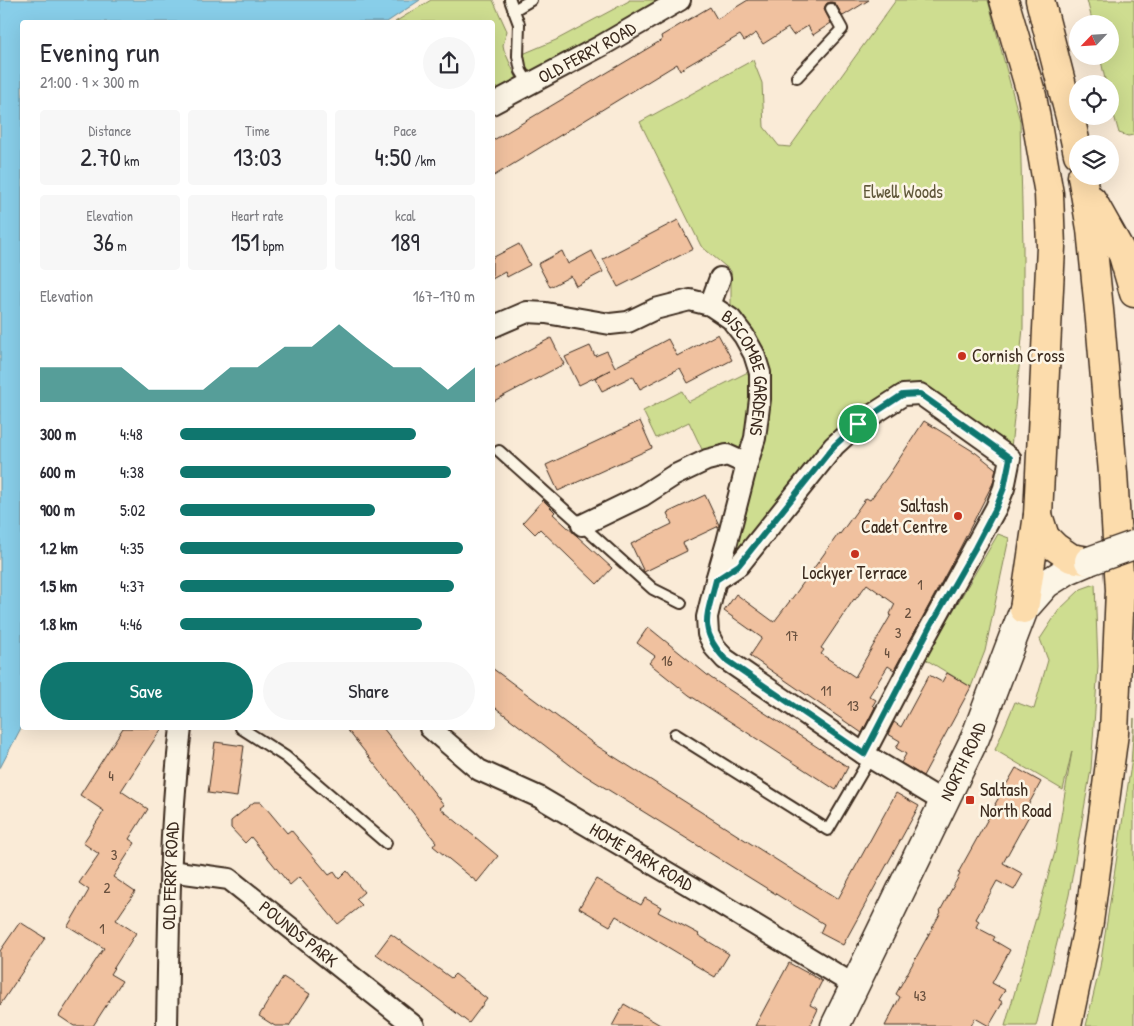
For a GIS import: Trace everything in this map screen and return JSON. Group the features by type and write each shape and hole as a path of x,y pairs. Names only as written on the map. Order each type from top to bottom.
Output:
{"highway":[{"path":"1004,0 1032,96 1050,194 1051,247 1038,515 1024,609"},
{"path":"1040,0 1073,135"},
{"path":"1067,1026 1089,922 1114,733 1120,590 1110,434 1091,229 1084,185"},
{"path":"1085,185 1124,256 1134,293"},
{"path":"1038,515 1044,537 1055,547 1071,558 1089,561"}],"main road":[{"name":"NORTH ROAD","path":"835,1026 975,738 1024,609 1046,584 1068,570 1134,545"}],"street":[{"name":"OLD FERRY ROAD","path":"495,102 601,46 680,0"},
{"path":"710,305 720,278"},
{"name":"BISCOMBE GARDENS","path":"495,326 527,312 546,313 610,324 628,322 655,309 690,300 710,305 731,319 744,336 754,354 760,373 760,399 755,438 747,464 727,455 707,460 674,476 642,496 582,525"},
{"path":"716,580 739,565 834,446 858,424 902,395 920,394 1010,458 1004,488 996,508 931,625 867,756"},
{"path":"747,464 707,617 708,634 715,648 725,659 867,756 944,802"},
{"name":"OLD FERRY ROAD","path":"167,1026 170,871 176,772 182,730"},
{"name":"HOME PARK ROAD","path":"432,730 479,770 539,797 854,985"},
{"name":"POUNDS PARK","path":"170,871 228,879 414,1026"}],"lane":[{"path":"529,84 522,71 518,56 519,24 512,5 531,0"},
{"path":"797,77 842,29 831,9"},
{"path":"499,451 653,589 681,603"},
{"path":"245,730 286,757 386,843"},
{"path":"675,734 828,830 867,756"}],"green space":[{"path":"431,0 493,0 507,31 503,45 504,50 521,88 495,103 495,20 398,20"},
{"path":"629,0 680,0 529,84 518,56 556,40"},
{"name":"Elwell Woods","path":"896,0 988,0 1020,121 1023,328 1010,458 920,394 869,416 716,580 747,464 707,460 689,422 656,438 643,411 682,391 688,402 758,367 731,319 731,271 701,246 640,122 753,60 762,83 764,127 779,146 790,147"},
{"path":"1087,0 1134,0 1134,135 1128,136 1119,133 1117,125 1119,125 1119,75 1104,75 1102,65 1119,65 1119,15 1091,15"},
{"path":"998,534 1009,538 985,651 971,687 925,659"},
{"path":"1095,584 1098,666 1091,769 1069,895 1036,1026 1005,1026 1055,852 1072,751 1063,790 995,750 1015,702 1034,709 1048,660 1040,639 1059,610 1081,589"},
{"path":"1134,718 1134,1026 1086,1026 1100,967 1131,765"}],"water":[{"path":"0,0 420,0 390,20 20,20 20,730 0,768"}],"building":[{"path":"748,0 869,0 843,16 835,3 827,3 824,9 831,23 813,35 808,26 793,35 788,28 763,44 756,33 744,41 740,35 680,70 677,64 495,175 495,139 662,40 661,36 710,7 717,19"},
{"path":"678,220 693,249 618,287 603,259"},
{"path":"519,244 530,265 507,277 505,272 495,277 495,256"},
{"path":"562,251 568,264 592,251 603,272 576,286 571,276 550,287 538,264"},
{"path":"718,334 732,360 688,383 680,368 640,389 633,376 602,391 595,378 610,370 579,385 565,357 590,346 595,356 607,351 615,367 668,339 677,356"},
{"path":"551,338 564,364 495,400 495,367"},
{"path":"640,421 652,448 558,491 546,465"},
{"path":"924,421 976,453 996,469 993,483 894,670 888,666 869,696 876,700 873,705 875,707 862,733 750,656 762,638 724,611 736,594 774,622 866,498 870,500","holes":["867,584 895,604 891,615 855,677 821,654 824,650 821,648 854,599"]},
{"path":"705,495 719,526 683,543 687,551 644,572 631,544 672,524 667,513"},
{"path":"543,500 555,512 553,514 612,568 597,584 540,529 535,534 523,522"},
{"path":"648,627 711,678 848,767 836,790 689,695 649,663 655,656 637,643"},
{"path":"495,670 594,744 838,899 896,793 919,806 843,945 820,933 824,924 578,771 495,707"},
{"path":"947,673 971,687 923,776 901,763 906,754 896,748 900,741 888,734 894,722 901,727 929,675 942,682"},
{"path":"122,730 161,730 121,791 148,809 129,839 135,843 113,877 135,892 116,920 136,933 110,974 122,981 93,1026 74,1026 59,1016 104,948 68,926 89,890 79,883 99,854 83,843 104,811 80,795"},
{"path":"348,730 385,730 444,805 440,808 498,856 477,882 433,846 436,842"},
{"path":"215,742 244,746 237,797 208,793"},
{"path":"1016,768 1041,782 1026,809 1031,812 1003,863 1023,874 1014,890 997,881 976,919 979,921 976,927 995,937 993,940 1010,950 992,983 1005,990 999,1000 1003,1002 989,1026 975,1018 971,1026 885,1026 900,997 896,994 941,912 960,874 958,873"},
{"path":"254,802 261,802 287,833 291,830 329,875 334,872 339,879 347,871 364,892 356,899 362,905 338,924 299,877 290,885 251,837 245,843 231,828 231,821"},
{"path":"596,879 641,905 645,898 661,907 658,912 699,934 729,954 715,977 616,916 610,926 579,908"},
{"path":"20,922 45,938 0,1005 0,951"},
{"path":"391,934 451,978 455,974 487,999 469,1023 376,954"},
{"path":"789,963 822,981 810,1005 818,1009 810,1026 755,1026"},
{"path":"283,977 310,994 289,1026 275,1026 259,1016"},
{"path":"624,1004 662,1026 612,1026"}],"place":[{"name":"Cornish Cross","path":"962,356"},
{"name":"Saltash Cadet Centre","path":"958,516"},
{"name":"Lockyer Terrace","path":"855,554"},
{"name":"Saltash North Road","path":"970,800"}],"route":[{"path":"920,394 1010,458 1004,488 996,508 931,625 864,754 725,659 715,648 708,634 707,617 716,580 739,565 834,446 858,424 902,395 920,394"}]}
